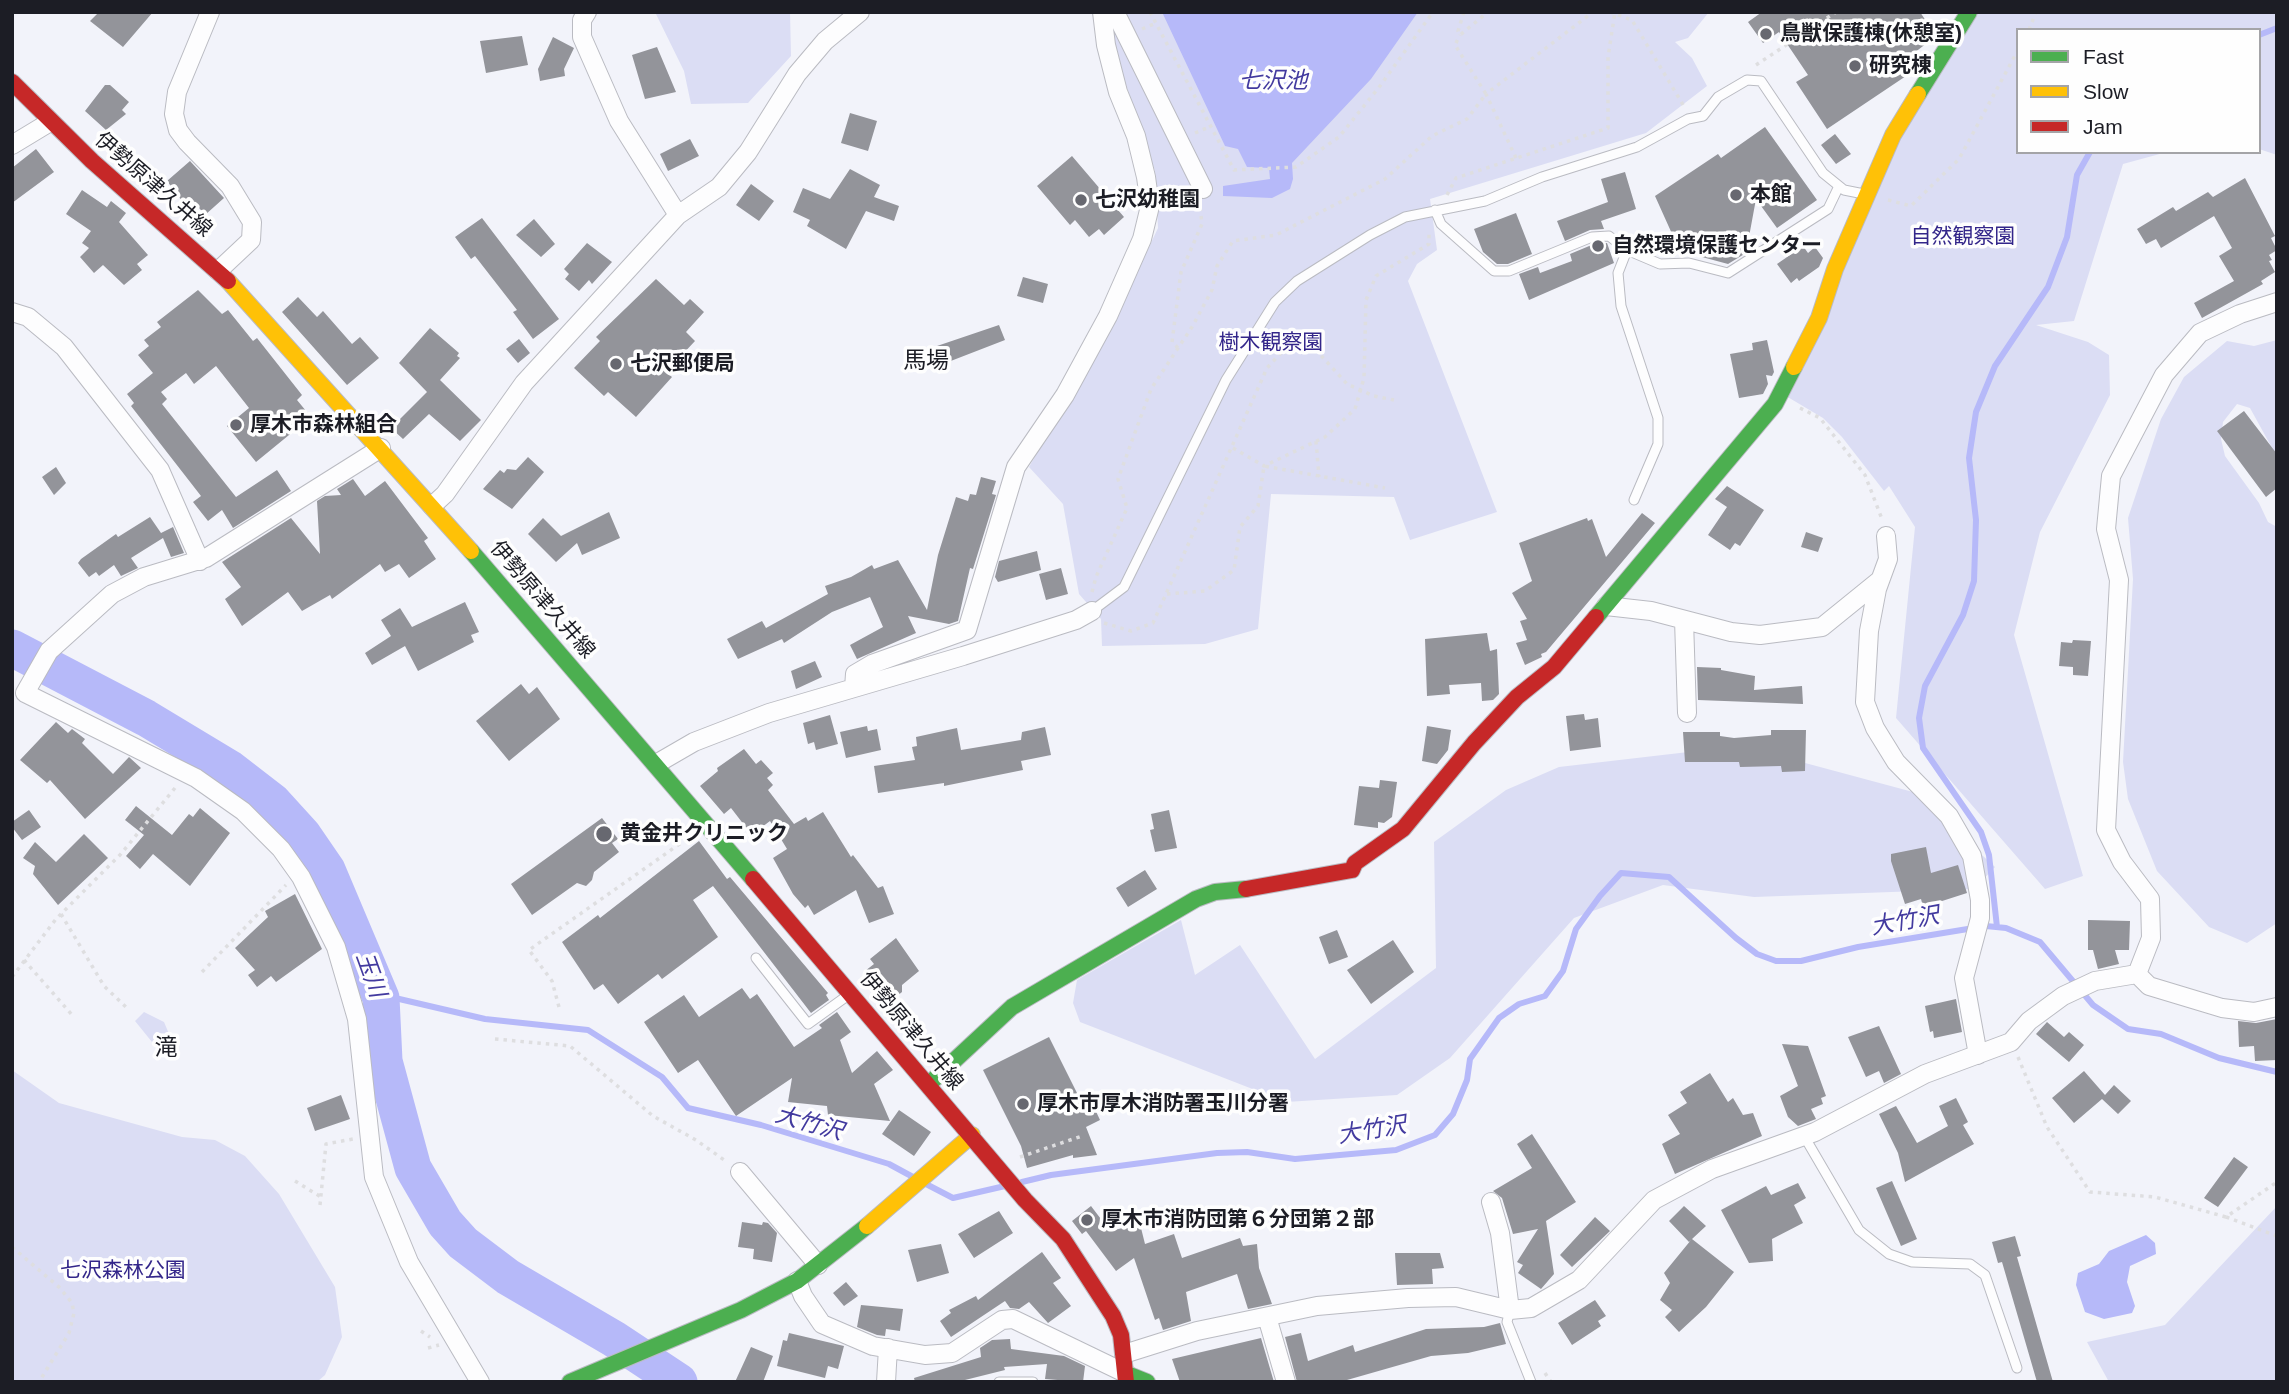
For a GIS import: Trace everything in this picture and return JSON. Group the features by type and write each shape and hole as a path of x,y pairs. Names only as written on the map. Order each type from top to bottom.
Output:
{"street":[{"path":"210,12 177,92 174,114 178,130 230,186 252,222 251,240 218,271"},
{"path":"587,12 582,20 582,37 619,121 678,215"},
{"path":"432,506 445,494 524,383 678,215 719,187 748,152 797,74 825,41 860,12"},
{"path":"854,688 855,674 872,664 967,630 1016,467 1065,395 1108,316 1142,239 1150,206 1146,177 1136,136 1118,92 1106,45 1102,12"},
{"path":"1115,12 1203,188"},
{"path":"929,1084 1012,1007 1196,900 1215,892 1326,878 1352,870 1355,863 1404,830 1474,743 1517,697 1554,667 1748,439 1779,397 1819,318 1866,194 1893,135 1969,12"},
{"name":"伊勢原津久井線","path":"12,82 50,122 218,271 432,506 708,824 1025,1200 1062,1240 1088,1274 1113,1316 1124,1354"},
{"path":"12,145 50,122"},
{"path":"2137,974 2151,938 2150,899 2122,862 2106,830 2119,580 2106,529 2111,476 2164,375 2200,333 2240,314 2277,302"},
{"path":"12,312 28,317 64,347 160,470 200,561"},
{"path":"381,448 200,561 144,577 112,594 49,651 25,693 187,773 243,811 281,849 298,873 336,947 357,1019 374,1177 409,1262 480,1382"},
{"path":"1886,536 1888,559 1880,580 1869,631 1865,702 1875,729 1896,762 1949,816 1972,856 1980,900 1980,918 1970,945 1964,978 1979,1055"},
{"path":"1606,606 1651,611 1731,632 1760,635 1822,628 1880,580"},
{"path":"656,764 678,750 725,730 1076,620 1092,611"},
{"path":"1684,620 1687,713"},
{"path":"1127,1378 1124,1354 1198,1331 1317,1306 1408,1298 1457,1297 1510,1310 1531,1308 1579,1280 1654,1200 1712,1169 1804,1136 1925,1074 2011,1042 2029,1021 2063,996 2095,981 2137,974"},
{"path":"2137,974 2149,986 2222,1008 2254,1012 2277,1007"},
{"path":"570,1382 741,1311 797,1281 897,1201 972,1135"},
{"path":"740,1172 818,1265"},
{"path":"1491,1202 1500,1233 1510,1310"},
{"path":"797,1281 822,1324 873,1346 925,1355 952,1353 1002,1320 1013,1319 1127,1378 1147,1382"},
{"path":"1267,1317 1286,1382"},
{"path":"886,1382 888,1348"}],"lane":[{"path":"1092,611 1124,587 1226,380 1275,302 1297,281 1370,235 1405,217 1485,201 1542,177 1637,147 1692,118 1703,116 1718,97 1747,80 1761,81 1823,173 1839,186 1866,194"},
{"path":"1434,211 1441,224 1494,271 1509,271 1592,237 1609,236 1627,250 1660,264 1689,263 1728,273 1828,209 1839,186"},
{"path":"1627,250 1618,273 1621,306 1658,418 1658,444 1634,500"},
{"path":"756,958 808,1024 851,993"},
{"path":"1804,1136 1859,1230 1889,1254 1912,1262 1970,1264 1985,1275 2017,1368"},
{"path":"1510,1310 1507,1322 1531,1382"},
{"path":"999,1382 1032,1382"}],"path":[{"path":"1150,12 1234,170 1268,170 1296,167 1339,137 1380,86 1433,12"},
{"path":"1460,35 1458,31 1464,12"},
{"path":"1488,12 1460,35 1455,46 1486,94 1516,158"},
{"path":"1394,400 1361,391 1347,384 1316,350 1290,343 1267,368 1153,624 1131,631 1108,626 1092,611 1091,599 1096,577 1127,508 1118,479 1151,389 1212,290 1217,265 1233,241 1276,235 1385,180 1432,136 1467,119 1486,94 1594,12"},
{"path":"1754,80 1754,66 1836,12"},
{"path":"1264,466 1325,437 1355,409 1364,378 1366,300 1376,276 1430,244 1434,211 1456,178 1608,128 1608,57 1613,13 1632,20 1692,118"},
{"path":"1866,194 1911,206 1959,159 2016,54"},
{"path":"1178,348 1172,342 1181,272 1202,224 1200,207 1203,188"},
{"path":"1779,397 1820,418 1865,475 1886,536"},
{"path":"1316,442 1319,477"},
{"path":"1233,448 1264,466 1385,488"},
{"path":"1167,594 1205,591 1234,570 1240,527 1258,506 1264,466"},
{"path":"12,977 61,914 120,855 187,773"},
{"path":"559,1007 552,981 529,950 708,824"},
{"path":"202,972 298,873"},
{"path":"61,914 104,986 128,1009"},
{"path":"24,960 73,1016"},
{"path":"495,1039 570,1046 653,1116 696,1140 740,1172"},
{"path":"2011,1042 2047,1127 2090,1192 2155,1197 2226,1217 2277,1236"},
{"path":"1011,1160 1082,1136"},
{"path":"320,1205 326,1144 339,1140 371,1138"},
{"path":"295,1181 321,1197"},
{"path":"2226,1217 2277,1182"},
{"path":"12,1247 60,1288 72,1303 74,1313 69,1333 38,1382"},
{"path":"428,1348 440,1344"}],"green space":[{"path":"655,12 790,12 791,56 748,103 691,104 684,71"},
{"name":"樹木観察園","path":"1110,12 1709,12 1688,38 1675,42 1692,58 1707,86 1646,133 1430,199 1437,250 1417,264 1408,281 1497,512 1410,540 1394,497 1271,494 1258,629 1205,644 1102,646 1101,619 1079,594 1063,504 1029,467 1117,315 1158,228 1155,171 1114,49"},
{"name":"自然観察園","path":"1975,12 2277,12 2277,155 2261,150 2261,28 2016,28 2016,154 2160,154 2123,164 2074,321 2036,325 2088,342 2109,355 2110,395 2040,532 2014,635 2083,876 2045,889 1896,718 1915,527 1889,486 1884,491 1842,437 1823,418 1786,396 1897,134"},
{"path":"2277,340 2277,457 2250,408 2237,404 2223,422 2221,439 2225,456 2259,503 2268,522 2277,527 2277,923 2247,943 2209,927 2157,871 2128,799 2123,762 2133,579 2128,518 2161,419 2184,377 2227,341 2254,346"},
{"path":"1697,751 1794,760 1913,792 1995,867 1974,889 1754,897 1663,885 1574,918 1450,1058 1397,1095 1286,1102 1080,1022 1073,1003 1077,980 1181,920 1195,975 1240,945 1315,1059 1436,968 1434,842 1506,790 1559,767"},
{"path":"144,1012 164,1022 172,1041 166,1049 152,1042 135,1021"},
{"name":"七沢森林公園","path":"12,1070 59,1103 182,1137 215,1140 245,1156 279,1194 335,1287 342,1337 325,1375 317,1382 12,1382"},
{"path":"2277,1206 2277,1382 2109,1382 2087,1342 2165,1325"}],"water":[{"name":"七沢池","path":"1162,12 1418,12 1371,79 1292,163 1293,179 1290,189 1272,198 1223,196 1223,186 1270,179 1269,168 1247,167 1238,149 1225,146"},
{"path":"2146,1235 2155,1243 2156,1254 2130,1266 2127,1282 2135,1306 2132,1313 2104,1319 2085,1312 2076,1285 2078,1273 2099,1264 2109,1251"}],"building":[{"path":"99,12 153,12 123,47 90,21"},
{"name":"研究棟","path":"1762,12 1920,12 1936,36 1905,60 1912,72 1827,129 1796,82 1808,75 1779,32 1763,43 1748,22"},
{"path":"522,36 528,65 486,73 480,41"},
{"path":"553,37 574,48 564,69 565,76 540,81 538,69"},
{"path":"657,47 676,92 645,99 632,55"},
{"path":"105,85 110,85 129,102 122,110 126,114 106,130 85,111"},
{"path":"850,113 877,121 868,151 841,143"},
{"name":"本館","path":"1765,127 1817,200 1777,228 1756,199 1746,253 1728,264 1702,257 1697,252 1693,255 1673,236 1655,196 1718,154 1721,158"},
{"path":"1835,134 1851,154 1836,164 1821,145"},
{"path":"690,139 699,156 668,171 660,154"},
{"path":"36,149 54,172 12,203 12,168"},
{"name":"七沢幼稚園","path":"1072,156 1124,217 1104,235 1099,229 1089,237 1075,220 1070,225 1037,186"},
{"path":"190,161 224,198 205,215 195,203 188,209 167,181"},
{"path":"850,169 880,185 874,197 899,206 894,221 866,211 846,249 807,226 810,220 793,212 803,188 830,199"},
{"path":"1625,172 1636,209 1601,221 1604,229 1590,230 1565,241 1557,221 1608,202 1601,179"},
{"path":"2245,178 2275,236 2271,238 2277,250 2269,255 2272,260 2269,261 2275,272 2261,281 2263,284 2202,318 2194,303 2234,281 2219,256 2232,248 2214,216 2161,248 2156,239 2146,244 2137,229 2173,207 2176,211 2208,192 2213,197"},
{"path":"751,184 774,201 759,221 736,205"},
{"path":"82,190 107,207 111,201 126,213 119,222 148,255 137,264 142,270 124,285 103,265 94,273 80,257 89,248 82,243 91,231 66,214"},
{"path":"1516,213 1532,254 1508,264 1497,264 1483,252 1474,229"},
{"path":"482,218 559,319 533,339 513,312 517,310 475,256 471,259 455,237"},
{"path":"534,219 555,244 541,257 516,235"},
{"path":"587,243 612,262 592,284 589,280 579,291 565,279 569,274 564,269"},
{"path":"1607,243 1614,263 1529,300 1519,274 1538,267 1540,273 1572,261 1570,254 1594,244"},
{"path":"1803,246 1808,253 1815,247 1823,258 1819,267 1799,281 1797,278 1791,283 1777,264"},
{"path":"1023,277 1048,284 1043,303 1017,296"},
{"path":"656,279 684,305 690,299 704,312 686,332 695,341 666,372 672,377 636,417 608,392 604,396 574,368 600,341 596,337"},
{"path":"198,290 222,314 228,310 253,341 257,338 302,395 297,400 311,417 256,462 227,426 249,408 216,366 194,384 186,373 161,392 167,399 162,404 236,497 277,470 291,491 233,528 222,510 208,521 193,502 201,496 131,406 134,403 127,394 153,373 138,355 149,346 144,340 161,327 157,322"},
{"path":"298,297 317,317 323,311 352,344 360,337 379,358 347,385 282,312"},
{"path":"999,325 1005,340 943,364 937,346"},
{"path":"430,328 459,353 457,356 460,358 440,380 481,420 460,441 429,414 403,439 391,428 427,392 399,363"},
{"path":"519,339 530,353 518,363 506,349"},
{"path":"1767,340 1774,372 1772,376 1766,375 1768,384 1763,394 1739,398 1730,354 1753,350 1752,343"},
{"path":"2244,411 2277,454 2277,488 2266,497 2217,431"},
{"path":"528,457 544,472 512,509 483,489 500,470 504,473 507,469 516,470"},
{"path":"56,467 66,483 54,495 42,477"},
{"path":"981,477 996,481 992,494 996,495 973,569 970,568 958,621 949,624 908,616 916,633 857,659 850,645 883,627 870,597 832,612 784,643 782,639 738,659 727,639 762,621 766,628 828,594 825,586 851,577 872,565 874,569 898,560 927,610 938,555 956,497 968,501 970,494 976,495"},
{"path":"353,479 365,496 385,481 428,538 424,541 436,559 409,578 399,564 385,572 380,564 332,599 330,595 302,611 288,592 242,626 225,599 241,587 222,562 291,518 320,554 317,501 325,496 341,495 337,489"},
{"path":"1727,486 1764,510 1740,546 1735,543 1730,550 1708,535 1727,507 1715,499"},
{"path":"609,512 620,538 582,555 577,543 556,562 528,534 543,518 561,536"},
{"path":"1642,513 1655,523 1546,652 1541,654 1542,657 1525,665 1516,643 1527,640 1520,621 1527,619 1512,593 1532,581 1519,543 1587,518 1588,521 1592,519 1606,557"},
{"path":"150,517 161,533 173,527 184,553 171,557 163,538 131,558 138,568 121,576 114,565 99,576 96,572 89,577 78,563 81,559 116,534 118,537"},
{"path":"1806,532 1823,538 1818,552 1801,547"},
{"path":"1037,551 1041,570 998,582 995,577 999,561"},
{"path":"1061,568 1068,594 1046,600 1039,574"},
{"path":"465,602 479,632 471,635 474,642 418,671 405,646 372,665 365,653 391,636 381,620 400,608 412,627"},
{"path":"1487,633 1490,651 1497,649 1499,694 1493,700 1482,701 1481,683 1449,685 1450,694 1427,696 1425,639"},
{"path":"2073,640 2091,641 2088,676 2073,675 2073,667 2059,666 2061,642 2072,643"},
{"path":"815,661 822,677 796,689 791,671"},
{"path":"1697,667 1721,668 1755,676 1754,690 1802,686 1803,704 1698,700"},
{"path":"521,684 529,694 537,687 560,719 509,761 476,721"},
{"path":"1584,714 1585,720 1598,718 1601,747 1570,751 1566,716"},
{"path":"830,715 838,744 816,750 814,742 808,744 803,723"},
{"path":"56,722 68,733 72,729 85,739 82,743 113,774 129,757 141,768 85,819 50,780 47,783 20,760"},
{"path":"867,726 868,731 877,729 881,750 846,758 840,732"},
{"path":"1427,726 1451,730 1448,750 1437,764 1422,761"},
{"path":"1045,727 1051,755 1021,761 1023,770 944,786 944,783 878,793 874,766 915,760 912,747 917,746 916,737 957,728 961,750 1021,740 1022,732"},
{"path":"1771,730 1806,730 1805,771 1782,772 1781,766 1740,767 1739,762 1685,762 1683,732 1720,732 1720,736 1734,738 1771,735"},
{"path":"744,749 756,764 761,760 773,773 767,778 773,785 768,790 794,824 806,817 808,821 823,812 851,857 853,855 878,888 883,886 894,914 869,923 856,890 814,915 808,905 805,908 793,894 773,858 787,849 770,821 758,830 755,826 748,830 731,808 724,814 700,786 718,771 717,768"},
{"path":"1380,780 1397,782 1392,817 1384,823 1378,822 1378,828 1354,825 1359,786 1379,788"},
{"path":"136,806 172,835 189,814 193,817 200,808 230,833 190,886 153,854 140,869 126,856 144,835 125,820"},
{"path":"29,810 41,827 22,840 12,827 12,822"},
{"path":"1169,810 1177,848 1155,852 1150,830 1154,829 1151,814"},
{"path":"602,818 618,839 612,843 619,852 594,872 592,880 586,886 577,883 532,915 511,884"},
{"path":"84,834 108,858 58,905 33,874 35,866 23,858 35,842 56,862"},
{"path":"699,841 727,879 730,877 828,993 826,995 829,1000 811,1013 713,886 693,900 718,937 662,979 658,974 618,1004 603,984 594,990 562,942 598,915 600,918"},
{"path":"1926,847 1931,873 1958,865 1967,893 1939,902 1941,910 1925,914 1921,899 1905,904 1891,854"},
{"path":"1145,870 1157,889 1128,907 1116,888"},
{"path":"295,894 322,949 276,982 271,976 257,987 248,975 255,970 235,948 268,917 265,911"},
{"path":"2088,920 2130,921 2129,950 2115,950 2119,964 2098,969 2093,950 2088,950"},
{"path":"1337,930 1348,957 1329,964 1319,937"},
{"path":"896,938 919,971 902,985 902,992 892,1000 882,993 865,971 874,964 870,959"},
{"path":"1393,940 1414,972 1371,1004 1347,970"},
{"path":"742,988 750,999 757,994 794,1047 822,1028 819,1025 837,1012 851,1032 840,1040 852,1073 877,1051 893,1070 874,1084 890,1121 828,1115 827,1106 788,1102 792,1078 736,1116 698,1060 678,1073 644,1022 684,995 699,1017"},
{"path":"1956,999 1962,1032 1934,1038 1933,1031 1930,1032 1925,1006"},
{"path":"2277,1019 2277,1060 2255,1061 2254,1046 2239,1047 2238,1021 2256,1023"},
{"path":"2047,1022 2064,1037 2069,1032 2084,1045 2069,1062 2036,1034"},
{"path":"1879,1026 1901,1074 1884,1083 1879,1071 1866,1077 1848,1037"},
{"name":"厚木市厚木消防署玉川分署","path":"1049,1037 1084,1107 1092,1103 1100,1120 1086,1127 1097,1155 1073,1158 1073,1155 1027,1168 1021,1146 983,1070"},
{"path":"1782,1044 1808,1046 1826,1096 1821,1098 1823,1104 1811,1109 1816,1119 1798,1126 1788,1117 1780,1096 1798,1086"},
{"path":"2084,1071 2105,1095 2114,1085 2131,1101 2118,1114 2102,1099 2074,1123 2052,1098"},
{"path":"1710,1073 1728,1102 1733,1098 1743,1115 1753,1113 1762,1136 1675,1174 1662,1144 1680,1134 1668,1115 1687,1103 1680,1092"},
{"path":"341,1095 350,1119 315,1131 307,1108"},
{"path":"1956,1098 1968,1122 1963,1125 1974,1144 1905,1182 1898,1153 1879,1114 1896,1106 1917,1143 1948,1126 1939,1106"},
{"path":"899,1110 931,1132 914,1156 882,1134"},
{"path":"1532,1134 1576,1202 1546,1221 1554,1274 1541,1289 1518,1273 1523,1265 1517,1262 1538,1229 1513,1234 1502,1198 1493,1191 1532,1168 1517,1144"},
{"path":"2234,1157 2248,1167 2218,1207 2204,1198"},
{"path":"1892,1181 1917,1239 1901,1246 1876,1188"},
{"path":"1798,1183 1806,1198 1794,1205 1803,1223 1772,1239 1773,1261 1749,1263 1721,1210 1766,1186 1771,1195"},
{"path":"1091,1206 1110,1231 1140,1224 1145,1244 1174,1234 1182,1258 1240,1238 1243,1246 1257,1244 1259,1268 1272,1304 1248,1309 1237,1274 1186,1292 1191,1321 1163,1330 1159,1318 1155,1320 1134,1258 1116,1271 1086,1231 1082,1234 1072,1221"},
{"path":"1684,1206 1706,1226 1692,1239 1734,1272 1706,1307 1679,1332 1665,1317 1672,1310 1660,1300 1670,1283 1664,1273 1691,1240 1689,1242 1669,1221"},
{"path":"999,1211 1013,1233 974,1258 958,1234"},
{"path":"1595,1217 1610,1231 1572,1267 1560,1255"},
{"path":"742,1222 762,1225 763,1222 768,1223 777,1233 772,1262 753,1259 754,1249 738,1247"},
{"path":"2015,1236 2021,1256 2017,1257 2053,1382 2037,1382 2002,1262 1998,1263 1992,1242"},
{"path":"941,1244 949,1273 917,1282 908,1250"},
{"path":"1042,1252 1061,1278 1053,1283 1071,1306 1048,1323 1029,1302 1019,1309 1010,1308 1005,1301 951,1337 940,1321 951,1313 949,1310 976,1296 978,1300"},
{"path":"1395,1253 1440,1253 1444,1268 1432,1269 1433,1284 1397,1285"},
{"path":"846,1282 858,1296 844,1306 833,1293"},
{"path":"1595,1300 1606,1316 1598,1321 1601,1326 1572,1345 1558,1323"},
{"path":"861,1305 903,1309 900,1331 886,1329 885,1336 857,1327"},
{"path":"1500,1323 1506,1344 1468,1353 1431,1356 1340,1382 1297,1382 1285,1337 1301,1333 1308,1361 1353,1345 1355,1352 1426,1329 1484,1327"},
{"path":"789,1333 844,1346 838,1369 828,1366 825,1378 777,1366 783,1340 787,1341"},
{"path":"1261,1338 1274,1382 1180,1382 1172,1359"},
{"path":"1010,1339 1011,1349 1064,1356 1085,1366 1083,1382 1045,1379 1047,1364 1004,1367 1005,1370 957,1382 915,1382 914,1378 981,1357 980,1348 992,1340"},
{"path":"751,1347 773,1356 763,1382 735,1382"}],"waterway":[{"path":"2261,34 2277,28"},
{"path":"1997,927 1989,855 1981,832 1923,748 1919,718 1925,686 1963,615 1974,581 1976,520 1969,458 1976,412 1995,366 2048,287 2067,237 2077,175 2089,154"},
{"name":"玉川","path":"12,648 146,718 229,768 273,802 303,835 327,870 381,998 384,1061 413,1168 445,1223 463,1243 508,1277 614,1339 679,1382"},
{"name":"大竹沢","path":"1022,1182 1051,1175 1217,1153 1247,1152 1295,1159 1396,1150 1435,1135 1453,1114 1467,1080 1470,1059 1499,1018 1519,1004 1545,996 1563,971 1576,929 1621,873 1669,877 1736,938 1757,954 1776,961 1801,961 1858,947 1986,926 2006,928 2040,942 2093,1005 2128,1029 2161,1034 2219,1058 2277,1072"},
{"name":"大竹沢","path":"381,998 395,998 485,1019 588,1030 662,1077 688,1108 761,1125 889,1164 913,1177"},
{"name":"大竹沢","path":"926,1184 953,1198 1005,1186"}],"traffic: fast":[{"path":"1918,94 1969,12"},
{"path":"1596,617 1775,404 1794,367"},
{"path":"471,551 753,879"},
{"path":"929,1084 1012,1007 1196,899 1215,892 1246,889"},
{"path":"570,1382 741,1310 797,1281 867,1226"},
{"path":"1127,1374 1147,1382"}],"traffic: slow":[{"path":"1794,367 1819,318 1835,269 1893,135 1918,94"},
{"path":"228,281 471,551"},
{"path":"867,1226 972,1135"}],"traffic: jam":[{"path":"12,82 92,161 228,281"},
{"path":"1246,889 1352,870 1355,863 1403,829 1474,743 1517,697 1554,667 1596,617"},
{"path":"753,879 1025,1200 1063,1239 1113,1316 1121,1335 1126,1382"}],"place":[{"name":"鳥獣保護棟(休憩室)","path":"1766,34"},
{"name":"研究棟","path":"1855,66"},
{"name":"本館","path":"1736,195"},
{"name":"七沢幼稚園","path":"1081,200"},
{"name":"自然環境保護センター","path":"1598,246"},
{"name":"七沢郵便局","path":"616,364"},
{"name":"厚木市森林組合","path":"236,425"},
{"name":"黄金井クリニック","path":"604,834"},
{"name":"厚木市厚木消防署玉川分署","path":"1023,1104"},
{"name":"厚木市消防団第６分団第２部","path":"1087,1220"}],"district":[{"name":"馬場","path":"926,362"},
{"name":"滝","path":"166,1049"}]}
